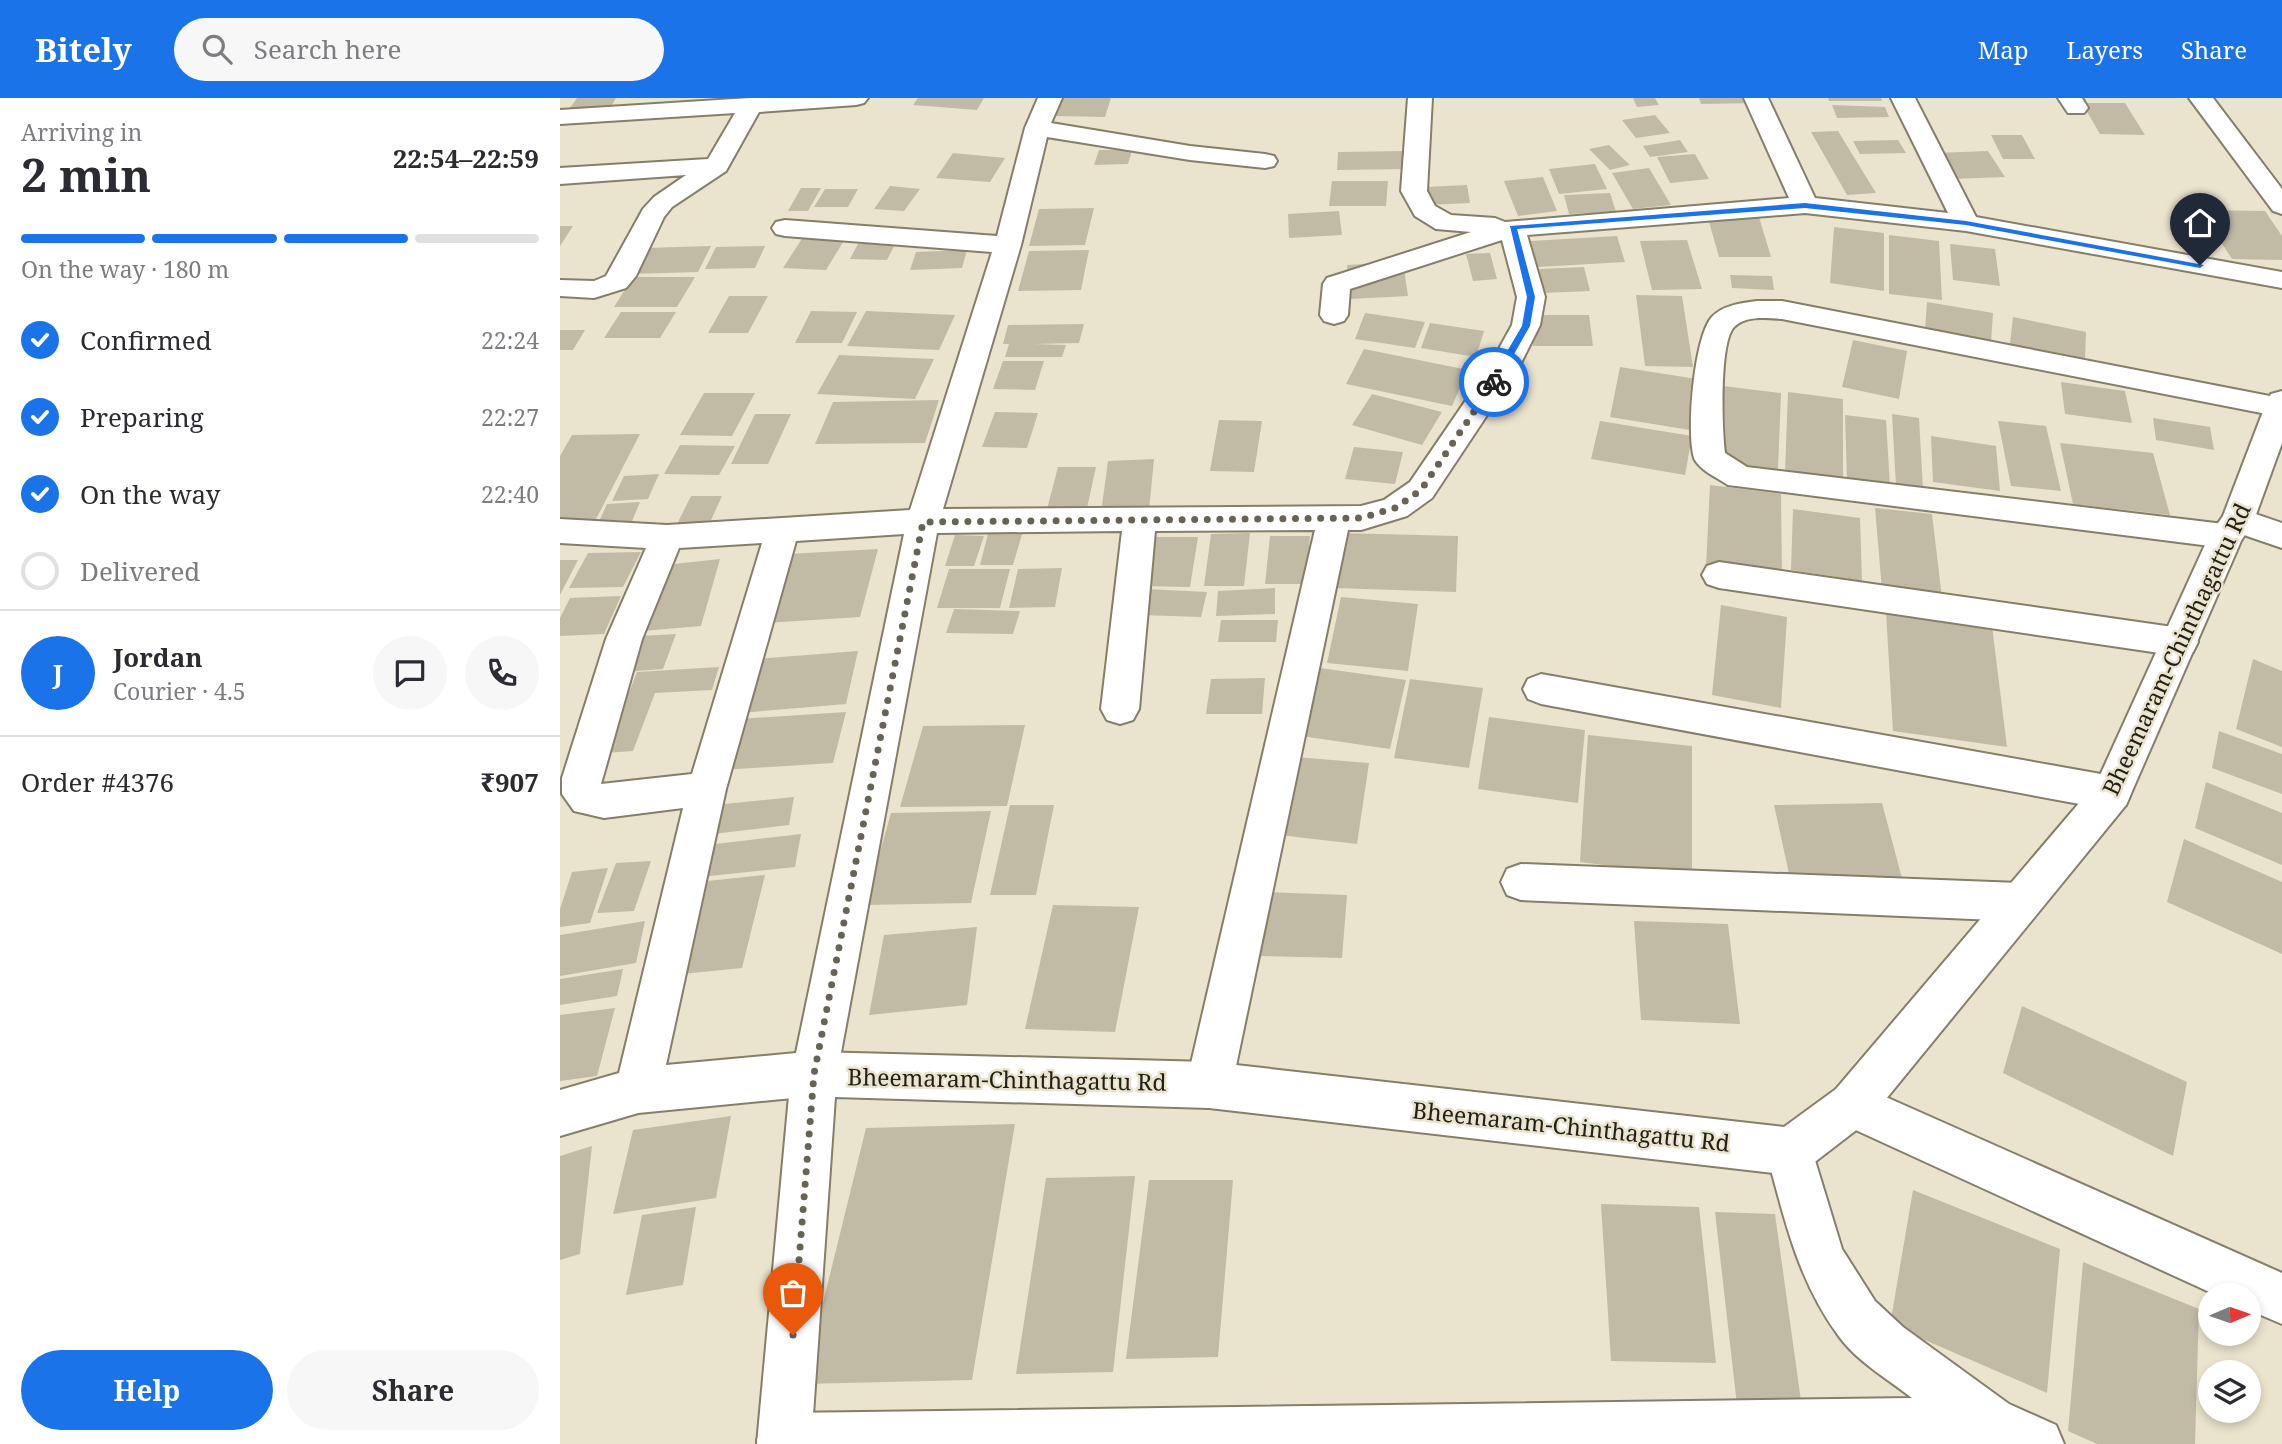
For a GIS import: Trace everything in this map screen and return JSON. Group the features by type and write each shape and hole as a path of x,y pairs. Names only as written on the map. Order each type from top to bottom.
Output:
{"street":[{"path":"560,117 856,98"},
{"path":"1420,98 1414,191 1424,211 1445,223 1512,228 1805,205 1966,223 2282,280"},
{"path":"1756,98 1805,205"},
{"path":"1903,98 1966,223"},
{"path":"2201,98 2282,206"},
{"path":"560,288 597,289 616,284 652,215 663,202 717,166 751,105"},
{"path":"560,1113 638,1090 814,1074 923,522 1008,244 1043,113 1190,153 1265,161"},
{"path":"560,176 717,166"},
{"path":"785,228 1008,244"},
{"path":"1334,315 1337,284 1512,228"},
{"path":"560,531 667,537 923,522 1361,518 1395,508 1421,490 1504,367 1526,326 1531,297 1512,228"},
{"path":"2281,405 1782,310 1743,310 1721,324 1712,338 1707,440 1710,458 1739,477 2232,528 2282,536"},
{"name":"Bheemaram-Chinthagattu Rd","path":"784,1442 814,1074 1209,1084 1790,1151 1852,1105 2112,793 2232,528 2281,405"},
{"path":"1209,1084 1334,518"},
{"path":"1120,709 1140,520"},
{"path":"638,1090 707,789 782,531"},
{"path":"667,537 624,639 581,778 582,794 588,799 604,801 707,789"},
{"path":"1719,575 2180,642"},
{"path":"1541,689 2112,793"},
{"path":"1521,882 2019,902"},
{"path":"1852,1105 2282,1299"},
{"path":"1790,1151 1821,1261 1857,1319 1885,1345 1990,1423 2037,1444"},
{"path":"784,1442 1990,1423"}],"building":[{"path":"577,98 616,98 609,110 567,112"},
{"path":"918,98 984,98 977,110 913,105"},
{"path":"1061,98 1111,98 1105,117 1054,116"},
{"path":"1633,98 1655,98 1659,105 1637,107"},
{"path":"1699,98 1753,98 1755,103 1701,104"},
{"path":"1828,98 1881,98 1882,101 1829,101"},
{"path":"2082,103 2125,103 2145,135 2100,134"},
{"path":"1832,105 1885,107 1889,117 1837,118"},
{"path":"1655,115 1670,133 1636,138 1622,120"},
{"path":"1838,131 1876,193 1847,195 1811,132"},
{"path":"1991,135 2022,135 2035,159 2003,159"},
{"path":"1680,140 1688,152 1650,157 1643,146"},
{"path":"1898,140 1906,153 1860,154 1853,141"},
{"path":"1609,145 1630,165 1610,170 1589,149"},
{"path":"1099,150 1132,150 1128,164 1094,165"},
{"path":"1405,151 1406,169 1337,170 1338,152"},
{"path":"1988,151 2005,177 1951,179 1936,153"},
{"path":"953,153 1005,158 990,182 936,178"},
{"path":"1695,154 1709,179 1670,183 1657,157"},
{"path":"1595,164 1607,189 1559,194 1549,169"},
{"path":"1649,168 1671,205 1633,209 1612,173"},
{"path":"1543,177 1557,211 1518,216 1504,181"},
{"path":"1332,181 1388,181 1386,206 1329,206"},
{"path":"1467,185 1470,203 1427,205 1425,187"},
{"path":"890,186 920,189 904,211 874,209"},
{"path":"801,188 821,188 808,211 788,211"},
{"path":"825,189 858,189 848,207 814,207"},
{"path":"1610,193 1616,212 1569,214 1564,195"},
{"path":"1094,208 1085,245 1029,246 1039,209"},
{"path":"2200,210 2265,211 2282,236 2282,260 2232,259"},
{"path":"1339,211 1342,235 1289,238 1288,214"},
{"path":"1759,217 1771,257 1719,257 1708,218"},
{"path":"560,226 573,226 560,246"},
{"path":"1834,227 1884,233 1884,291 1830,283"},
{"path":"1889,235 1939,241 1942,300 1889,294"},
{"path":"1617,236 1625,262 1537,267 1531,241"},
{"path":"803,237 845,239 826,270 783,268"},
{"path":"1687,240 1702,289 1652,290 1640,241"},
{"path":"858,244 895,244 887,260 850,259"},
{"path":"1950,244 1995,249 2000,286 1953,280"},
{"path":"711,246 698,272 630,274 645,248"},
{"path":"765,246 755,268 705,269 716,247"},
{"path":"967,250 962,268 910,270 916,252"},
{"path":"1089,250 1081,290 1018,291 1029,251"},
{"path":"1490,253 1497,279 1473,281 1466,254"},
{"path":"1403,262 1408,296 1350,299 1347,265"},
{"path":"1584,267 1590,291 1544,293 1539,269"},
{"path":"1730,275 1772,276 1774,290 1732,288"},
{"path":"633,277 695,277 677,307 614,307"},
{"path":"1636,295 1682,296 1693,367 1645,366"},
{"path":"729,296 768,296 748,333 708,333"},
{"path":"1927,302 1993,313 1991,342 1925,330"},
{"path":"811,311 857,312 842,343 795,343"},
{"path":"866,311 955,315 939,350 847,346"},
{"path":"621,312 676,312 660,338 604,338"},
{"path":"1365,313 1425,322 1415,348 1355,339"},
{"path":"1531,315 1589,315 1593,346 1533,346"},
{"path":"2013,317 2086,332 2085,360 2010,344"},
{"path":"1430,323 1484,331 1476,357 1421,348"},
{"path":"1084,324 1079,343 1034,344 1066,345 1062,357 1005,357 1009,344 1003,344 1008,325"},
{"path":"560,330 585,330 573,350 560,350"},
{"path":"1853,340 1907,351 1899,399 1842,387"},
{"path":"1364,349 1468,370 1452,406 1346,384"},
{"path":"839,355 934,359 915,399 817,394"},
{"path":"1003,361 1044,361 1035,390 993,389"},
{"path":"1620,367 1697,379 1690,430 1610,417"},
{"path":"2061,382 2125,391 2132,423 2065,414"},
{"path":"1723,386 1781,393 1778,469 1716,461"},
{"path":"1788,392 1843,399 1843,480 1785,473"},
{"path":"704,393 755,393 732,436 680,435"},
{"path":"1372,394 1442,412 1422,445 1352,425"},
{"path":"939,400 925,443 815,444 833,402"},
{"path":"995,412 1038,413 1027,448 982,447"},
{"path":"755,414 791,414 768,464 731,464"},
{"path":"1892,414 1919,418 1923,489 1896,486"},
{"path":"1845,415 1886,420 1890,487 1847,481"},
{"path":"2153,418 2210,427 2214,450 2156,440"},
{"path":"1219,420 1262,421 1254,472 1210,471"},
{"path":"1600,421 1692,436 1685,475 1591,459"},
{"path":"1998,421 2046,426 2061,491 2011,486"},
{"path":"640,434 593,525 560,525 560,456 572,435"},
{"path":"1931,436 1996,446 2000,491 1933,482"},
{"path":"2060,443 2153,453 2170,515 2073,504"},
{"path":"680,445 735,446 719,475 664,474"},
{"path":"1354,447 1403,452 1395,484 1345,479"},
{"path":"1154,459 1149,511 1101,513 1108,461"},
{"path":"1058,467 1096,467 1086,513 1046,513"},
{"path":"659,474 648,499 612,501 624,476"},
{"path":"1710,485 1781,494 1782,578 1706,568"},
{"path":"691,496 722,496 707,529 674,530"},
{"path":"640,502 630,526 596,528 607,504"},
{"path":"1875,508 1932,514 1942,598 1882,590"},
{"path":"1793,509 1860,518 1862,581 1791,570"},
{"path":"1250,533 1244,586 1204,586 1211,534"},
{"path":"1339,533 1458,536 1456,592 1334,588"},
{"path":"988,534 1022,534 1013,565 980,565"},
{"path":"955,535 984,536 974,566 945,566"},
{"path":"1270,536 1310,536 1306,584 1265,584"},
{"path":"1147,537 1198,537 1190,587 1138,586"},
{"path":"878,549 860,617 766,623 788,554"},
{"path":"641,552 623,587 569,588 588,553"},
{"path":"720,559 701,626 643,631 665,565"},
{"path":"560,560 578,560 560,595"},
{"path":"1062,568 1055,607 1009,608 1018,569"},
{"path":"949,569 1010,569 1000,608 937,608"},
{"path":"1275,588 1275,614 1216,616 1218,591"},
{"path":"1147,589 1207,592 1201,617 1141,615"},
{"path":"621,596 604,634 560,636 560,618 570,598"},
{"path":"1341,597 1418,604 1408,671 1327,663"},
{"path":"1721,605 1787,617 1781,708 1712,695"},
{"path":"954,609 1020,611 1013,634 946,633"},
{"path":"1886,612 1992,626 2007,747 1893,731"},
{"path":"1221,620 1278,620 1276,642 1218,642"},
{"path":"676,634 663,669 624,672 639,636"},
{"path":"858,651 846,704 739,713 754,659"},
{"path":"2253,659 2282,671 2282,747 2236,729"},
{"path":"719,667 712,690 655,693 633,751 605,753 637,672"},
{"path":"1320,668 1406,680 1390,749 1301,736"},
{"path":"1265,678 1262,714 1206,714 1211,679"},
{"path":"1410,679 1483,688 1469,768 1394,758"},
{"path":"846,712 833,763 722,770 738,719"},
{"path":"1489,717 1585,730 1578,803 1478,789"},
{"path":"1025,725 1007,806 900,807 923,726"},
{"path":"2219,731 2282,754 2282,794 2212,768"},
{"path":"1588,735 1692,746 1692,876 1580,862"},
{"path":"1295,757 1369,763 1357,844 1279,835"},
{"path":"2206,782 2282,813 2282,865 2195,828"},
{"path":"794,797 789,825 696,836 704,806"},
{"path":"1882,803 1903,882 1791,883 1774,805"},
{"path":"1010,805 1054,805 1036,895 990,895"},
{"path":"991,811 971,903 865,905 891,813"},
{"path":"801,834 795,867 691,878 699,846"},
{"path":"2184,839 2282,882 2282,954 2167,902"},
{"path":"651,861 634,911 597,913 616,863"},
{"path":"608,868 590,923 560,927 560,909 572,872"},
{"path":"765,875 742,968 672,975 698,882"},
{"path":"1264,892 1347,895 1342,958 1257,956"},
{"path":"1053,905 1139,907 1115,1032 1025,1029"},
{"path":"645,921 636,963 560,976 560,935"},
{"path":"1634,921 1728,924 1740,1024 1641,1020"},
{"path":"977,927 967,1005 869,1015 884,935"},
{"path":"623,969 617,996 560,1005 560,979"},
{"path":"2022,1006 2187,1082 2173,1156 2003,1073"},
{"path":"615,1008 597,1076 560,1081 560,1015"},
{"path":"731,1116 716,1198 613,1214 633,1130"},
{"path":"1015,1124 972,1380 803,1384 866,1128"},
{"path":"592,1146 580,1254 560,1260 560,1156"},
{"path":"1135,1176 1113,1372 1016,1374 1046,1178"},
{"path":"1149,1180 1233,1180 1218,1357 1126,1359"},
{"path":"1913,1190 2060,1249 2047,1393 1890,1325"},
{"path":"1601,1204 1699,1207 1716,1363 1611,1361"},
{"path":"696,1207 683,1285 626,1295 642,1215"},
{"path":"1715,1212 1775,1214 1802,1408 1737,1405"},
{"path":"2083,1262 2198,1309 2195,1444 2097,1444 2068,1431"}],"way so far":[{"path":"793,1335 814,1074 923,522 1361,518 1395,508 1421,490 1494,382"}],"route":[{"path":"1494,382 1526,326 1531,297 1512,228 1805,205 1966,223 2200,265"}]}
